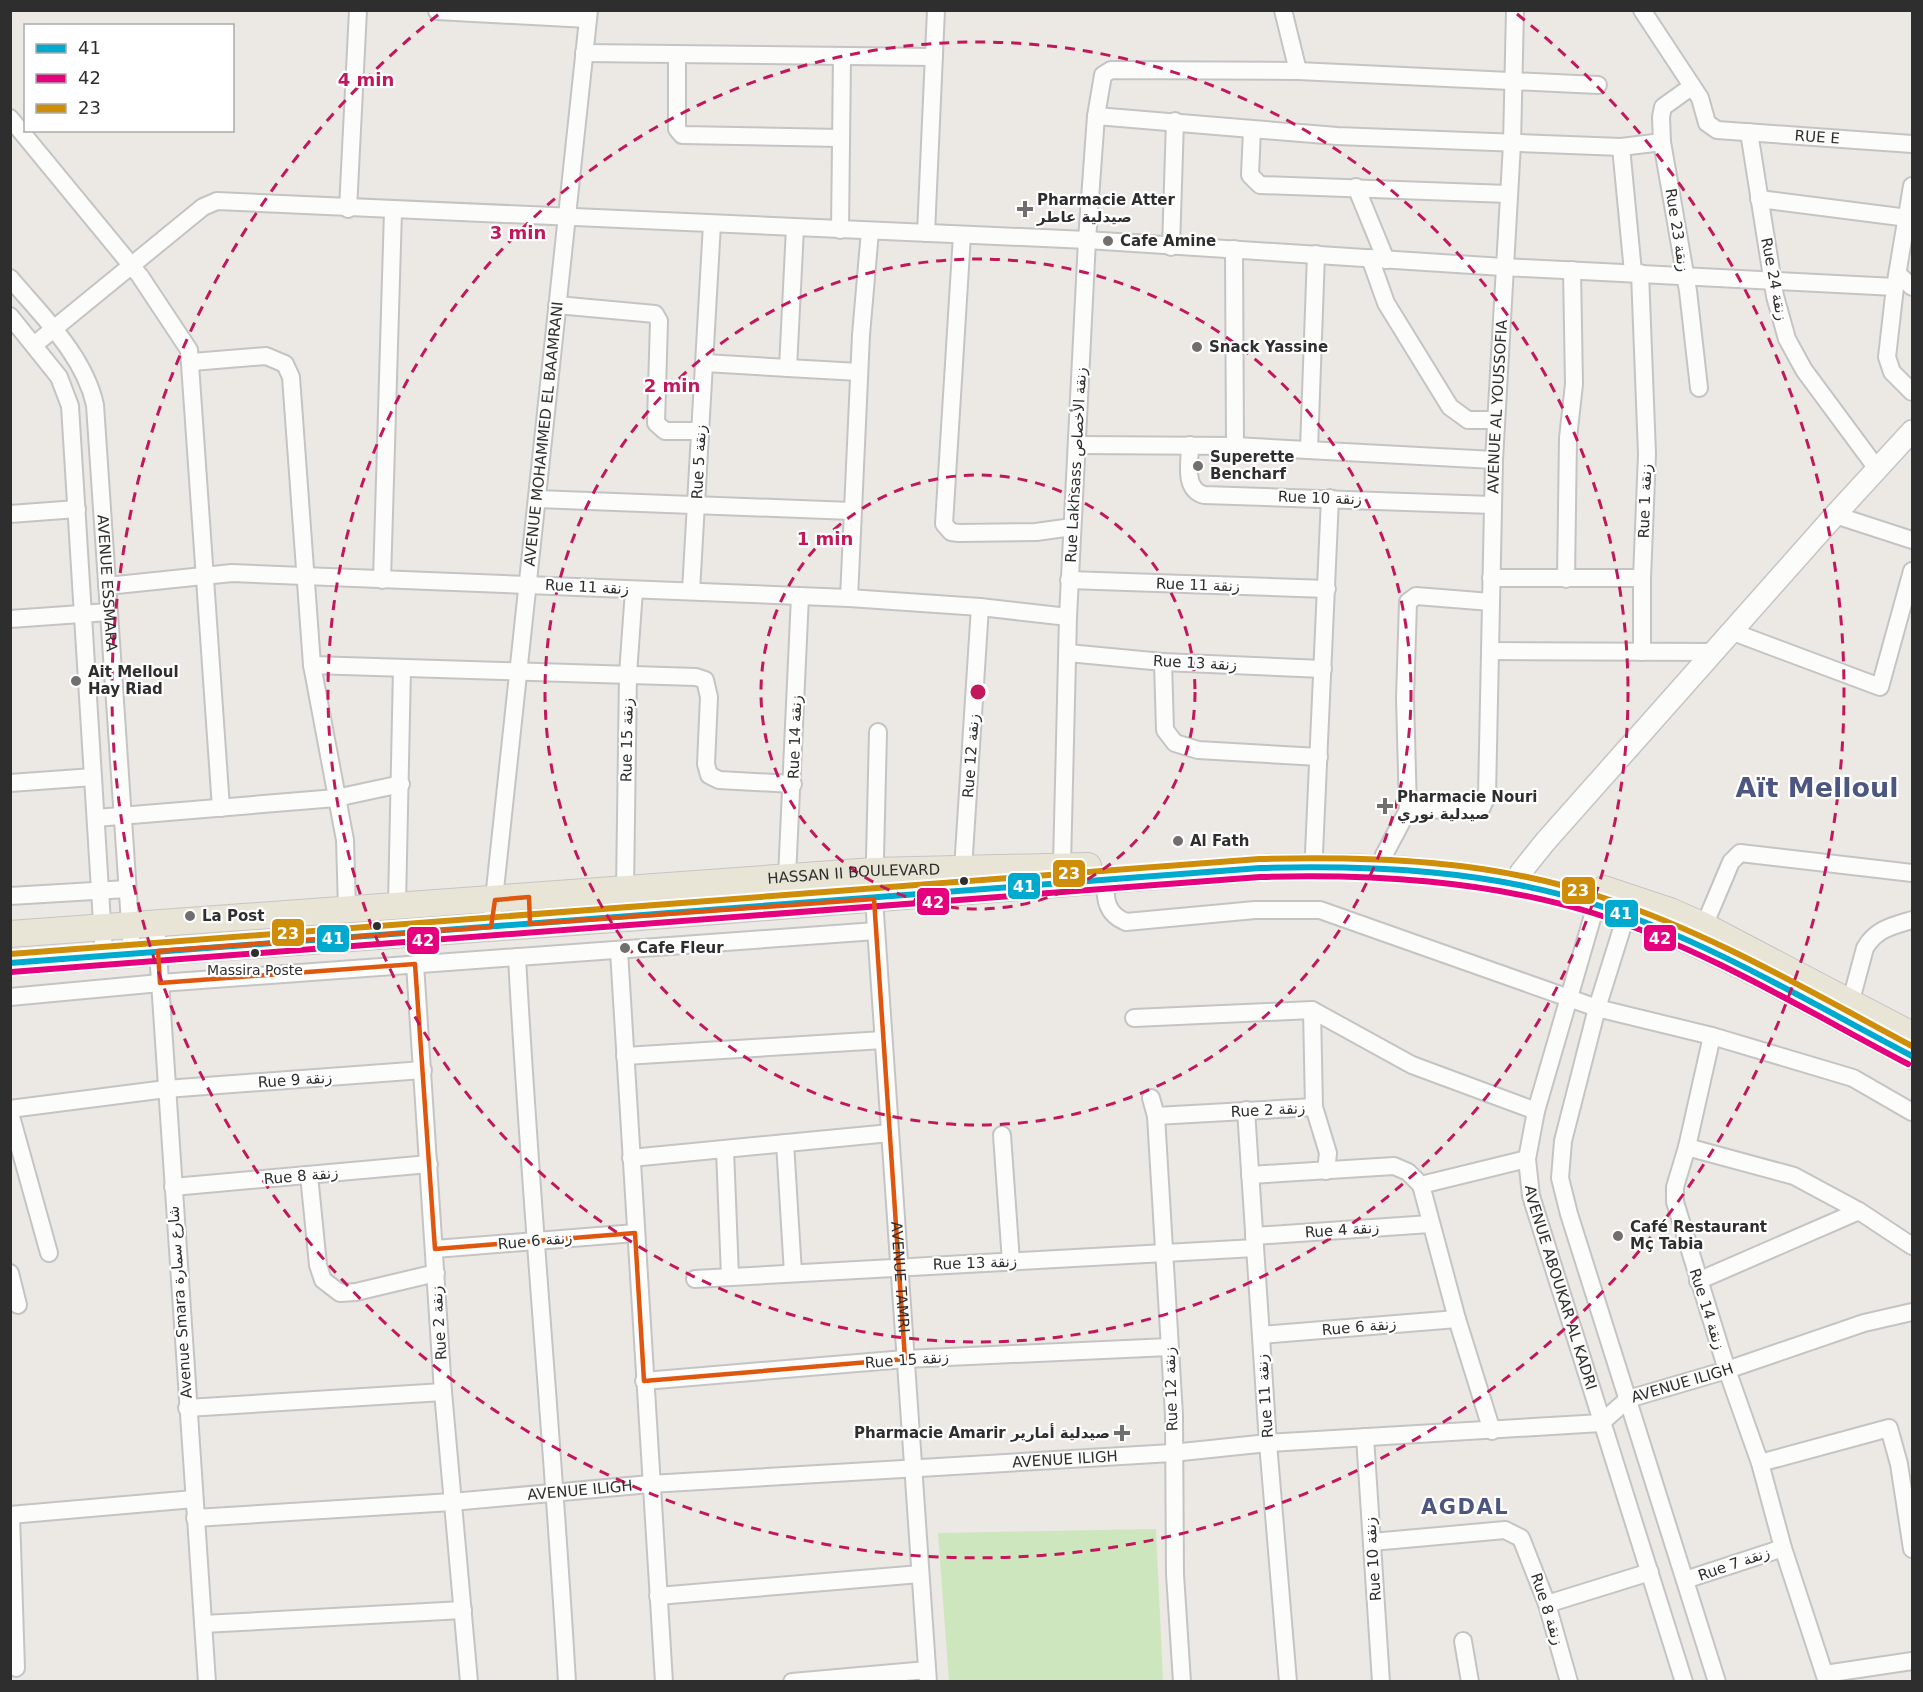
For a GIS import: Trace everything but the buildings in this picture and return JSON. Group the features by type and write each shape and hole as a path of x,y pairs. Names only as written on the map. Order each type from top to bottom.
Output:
{"main road":[{"name":"HASSAN II BOULEVARD","path":"10,934 873,871 1062,865 1131,868 1314,853 1384,855 1599,896 1629,908 1912,1056"},
{"name":"HASSAN II BOULEVARD","path":"10,963 874,899 1105,879 1314,866 1403,869 1517,879"},
{"path":"529,897 530,924"},
{"name":"HASSAN II BOULEVARD","path":"1629,908 1670,911 1704,926 1912,1035"}],"street":[{"path":"348,209 358,10"},
{"path":"926,233 936,10"},
{"path":"1282,10 1298,71 1514,83 1598,85"},
{"name":"AVENUE AL YOUSSOFIA","path":"1408,810 1480,808 1486,803 1495,420 1512,144 1515,10"},
{"path":"1642,10 1691,87"},
{"path":"437,11 588,15"},
{"name":"AVENUE MOHAMMED EL BAAMRANI","path":"491,927 520,672 588,15"},
{"path":"584,53 934,57"},
{"path":"677,54 677,129 682,135 841,138"},
{"path":"840,230 842,56"},
{"name":"Rue Lakhsass زنقة الأخصاص","path":"1062,865 1069,580 1078,445 1087,240 1099,83 1103,75 1111,70 1298,71"},
{"name":"RUE E","path":"1691,87 1700,98 1707,123 1711,128 1723,132 1912,144"},
{"name":"Rue 23 زنقة","path":"1691,87 1663,107 1660,117 1662,142 1685,275 1699,388"},
{"path":"1096,116 1252,129 1512,144 1622,147 1662,142"},
{"path":"10,117 132,266 184,340 192,362 221,808"},
{"path":"1171,247 1175,121"},
{"path":"1252,129 1250,175 1260,185 1508,194"},
{"name":"Rue 24 زنقة","path":"1749,132 1775,296 1793,354 1878,470"},
{"name":"Rue 1 زنقة","path":"1622,147 1636,272 1647,454 1642,578 1642,652"},
{"path":"1912,186 1896,280 1887,357 1892,372 1912,392"},
{"path":"1356,187 1392,313 1450,407 1468,420 1495,420"},
{"path":"1760,199 1908,218"},
{"path":"34,345 209,203 224,201 348,209 1087,240 1503,267 1772,280 1896,280 1912,288"},
{"path":"382,580 393,211"},
{"name":"Rue 5 زنقة","path":"692,591 712,224"},
{"path":"788,368 795,228"},
{"path":"849,598 859,372 870,231"},
{"path":"962,235 944,524 951,532 959,533 1036,532 1072,527"},
{"path":"1234,249 1235,446"},
{"path":"1309,449 1316,254"},
{"path":"1566,579 1568,438 1574,384 1572,270"},
{"name":"AVENUE ESSMARA","path":"10,278 80,364 89,383 95,405 132,953"},
{"path":"557,305 655,314 659,321 656,423 665,431 701,431"},
{"name":"AVENUE ESSMARA","path":"10,316 59,377 68,396 104,955"},
{"path":"192,362 266,356 285,364 291,377 312,665 345,840 347,909"},
{"path":"705,363 859,372"},
{"path":"1517,879 1835,515 1912,431"},
{"path":"1078,445 1235,446 1494,460"},
{"name":"Rue 10 زنقة","path":"1190,445 1190,483 1200,494 1492,505"},
{"path":"1314,853 1330,498"},
{"path":"537,499 852,511"},
{"path":"10,514 77,509"},
{"path":"1835,515 1912,540"},
{"path":"1733,632 1880,687 1912,571"},
{"name":"Rue 11 زنقة","path":"107,586 232,573 849,598 980,607 1068,617"},
{"path":"1491,578 1642,578"},
{"name":"Rue 11 زنقة","path":"1069,580 1327,589"},
{"name":"Rue 15 زنقة","path":"625,890 628,674 633,590"},
{"name":"Rue 14 زنقة","path":"787,877 800,596"},
{"path":"1384,855 1408,810 1405,698 1408,602 1416,597 1491,602"},
{"name":"Rue 12 زنقة","path":"963,869 980,607"},
{"path":"10,619 109,612"},
{"path":"1490,651 1716,652"},
{"name":"Rue 13 زنقة","path":"1068,652 1164,662 1323,669"},
{"path":"1164,662 1165,730 1175,743 1198,750 1318,758"},
{"path":"312,665 696,677 705,680 709,697 706,764 713,778 793,784"},
{"path":"398,905 402,668"},
{"path":"873,871 878,732"},
{"path":"10,783 93,777"},
{"path":"96,818 336,798 401,784"},
{"path":"1704,926 1731,862 1740,853 1912,873"},
{"name":"AVENUE TAMRI","path":"873,871 927,1676"},
{"path":"1105,879 1105,902 1117,918 1126,922 1255,910 1320,910 1598,1008 1712,1036 1853,1078 1912,1112"},
{"path":"10,896 127,889"},
{"name":"AVENUE ABOUKAR AL KADRI","path":"1599,896 1567,997 1536,1111 1527,1159 1531,1196 1684,1682"},
{"name":"AVENUE ABOUKAR AL KADRI","path":"1629,908 1566,1124 1560,1178 1566,1204 1717,1682"},
{"path":"1850,1004 1865,948 1870,940 1880,930 1912,920"},
{"name":"Avenue Smara شارع سمارة","path":"156,922 207,1682"},
{"path":"10,997 160,983 876,931"},
{"path":"619,951 650,1484 664,1682"},
{"path":"518,957 534,1240 556,1492 567,1682"},
{"name":"Rue 2 زنقة","path":"415,964 443,1392 469,1682"},
{"path":"1134,1018 1311,1010 1412,1065 1536,1111"},
{"path":"1311,1010 1314,1107"},
{"name":"Rue 14 زنقة","path":"1712,1036 1688,1147 1679,1172 1675,1202 1698,1281 1760,1463 1783,1548 1826,1678"},
{"path":"625,1056 883,1040"},
{"name":"Rue 9 زنقة","path":"10,1111 166,1089 423,1070"},
{"name":"Rue 12 زنقة","path":"1151,1098 1156,1116 1174,1415 1172,1453 1175,1574 1182,1682"},
{"name":"Rue 2 زنقة","path":"1156,1116 1314,1107 1328,1153 1326,1171"},
{"name":"Rue 11 زنقة","path":"1246,1110 1268,1443 1288,1682"},
{"path":"10,1111 49,1253"},
{"path":"631,1158 890,1133"},
{"path":"1002,1135 1011,1262"},
{"path":"784,1143 793,1273"},
{"path":"1688,1147 1794,1176 1859,1211 1912,1246"},
{"path":"725,1150 730,1276"},
{"path":"1421,1185 1527,1159"},
{"name":"Rue 8 زنقة","path":"172,1187 429,1164"},
{"path":"1251,1175 1394,1166 1408,1172 1421,1185 1457,1319 1492,1431"},
{"path":"309,1175 318,1265 323,1280 340,1293 356,1292 436,1273"},
{"path":"1698,1281 1859,1211"},
{"name":"Rue 4 زنقة","path":"1254,1242 1431,1224"},
{"name":"Rue 6 زنقة","path":"435,1249 635,1233"},
{"name":"Rue 13 زنقة","path":"695,1279 1163,1252 1254,1242"},
{"path":"10,1273 18,1305"},
{"name":"AVENUE ILIGH","path":"195,1518 452,1502 650,1484 1172,1453 1268,1443 1601,1423 1628,1399 1727,1370 1864,1323 1912,1312"},
{"name":"Rue 6 زنقة","path":"1261,1335 1457,1319"},
{"name":"Rue 15 زنقة","path":"644,1381 905,1359 1169,1347"},
{"path":"187,1408 443,1392"},
{"path":"1760,1463 1889,1428 1899,1464 1912,1549"},
{"name":"Rue 10 زنقة","path":"1365,1437 1381,1682"},
{"path":"16,1668 11,1515 194,1499"},
{"name":"Rue 8 زنقة","path":"1372,1542 1505,1530 1521,1538 1547,1604 1569,1682"},
{"name":"Rue 7 زنقة","path":"1685,1580 1783,1548"},
{"path":"1547,1604 1650,1572"},
{"path":"658,1596 920,1574"},
{"path":"203,1624 463,1610"},
{"path":"1463,1641 1470,1682"},
{"path":"1826,1678 1912,1661"},
{"path":"792,1682 927,1676"}],"highlighted area":[{"path":"529,897 530,924 874,899 905,1359 644,1381 635,1233 435,1249 415,964 160,983 158,951 491,927 495,900"}],"green space":[{"path":"1156,1529 1163,1681 949,1681 938,1533"}],"transit line":[{"name":"23","path":"10,954 1259,859 1389,860 1475,868 1517,875 1601,897 1682,928 1721,946 1912,1046"},
{"name":"41","path":"10,963 1260,868 1388,869 1473,877 1514,884 1597,905 1679,936 1718,954 1912,1056"},
{"name":"42","path":"11,972 1260,877 1387,878 1470,886 1511,893 1593,913 1634,927 1754,981 1908,1064"}],"place":[{"name":"Pharmacie Atter صيدلية عاطر","path":"1025,209"},
{"name":"Cafe Amine","path":"1108,241"},
{"name":"Snack Yassine","path":"1197,347"},
{"name":"Superette Bencharf","path":"1198,466"},
{"name":"Ait Melloul Hay Riad","path":"76,681"},
{"name":"Pharmacie Nouri صيدلية نوري","path":"1385,806"},
{"name":"Al Fath","path":"1178,841"},
{"name":"La Post","path":"190,916"},
{"name":"Cafe Fleur","path":"625,948"},
{"name":"Massira Poste","path":"255,953"},
{"name":"Café Restaurant Mç Tabia","path":"1618,1236"},
{"name":"Pharmacie Amarir صيدلية أمارير","path":"1122,1433"}],"district":[{"name":"Aït Melloul","path":"1817,788"},
{"name":"AGDAL","path":"1465,1507"}]}
